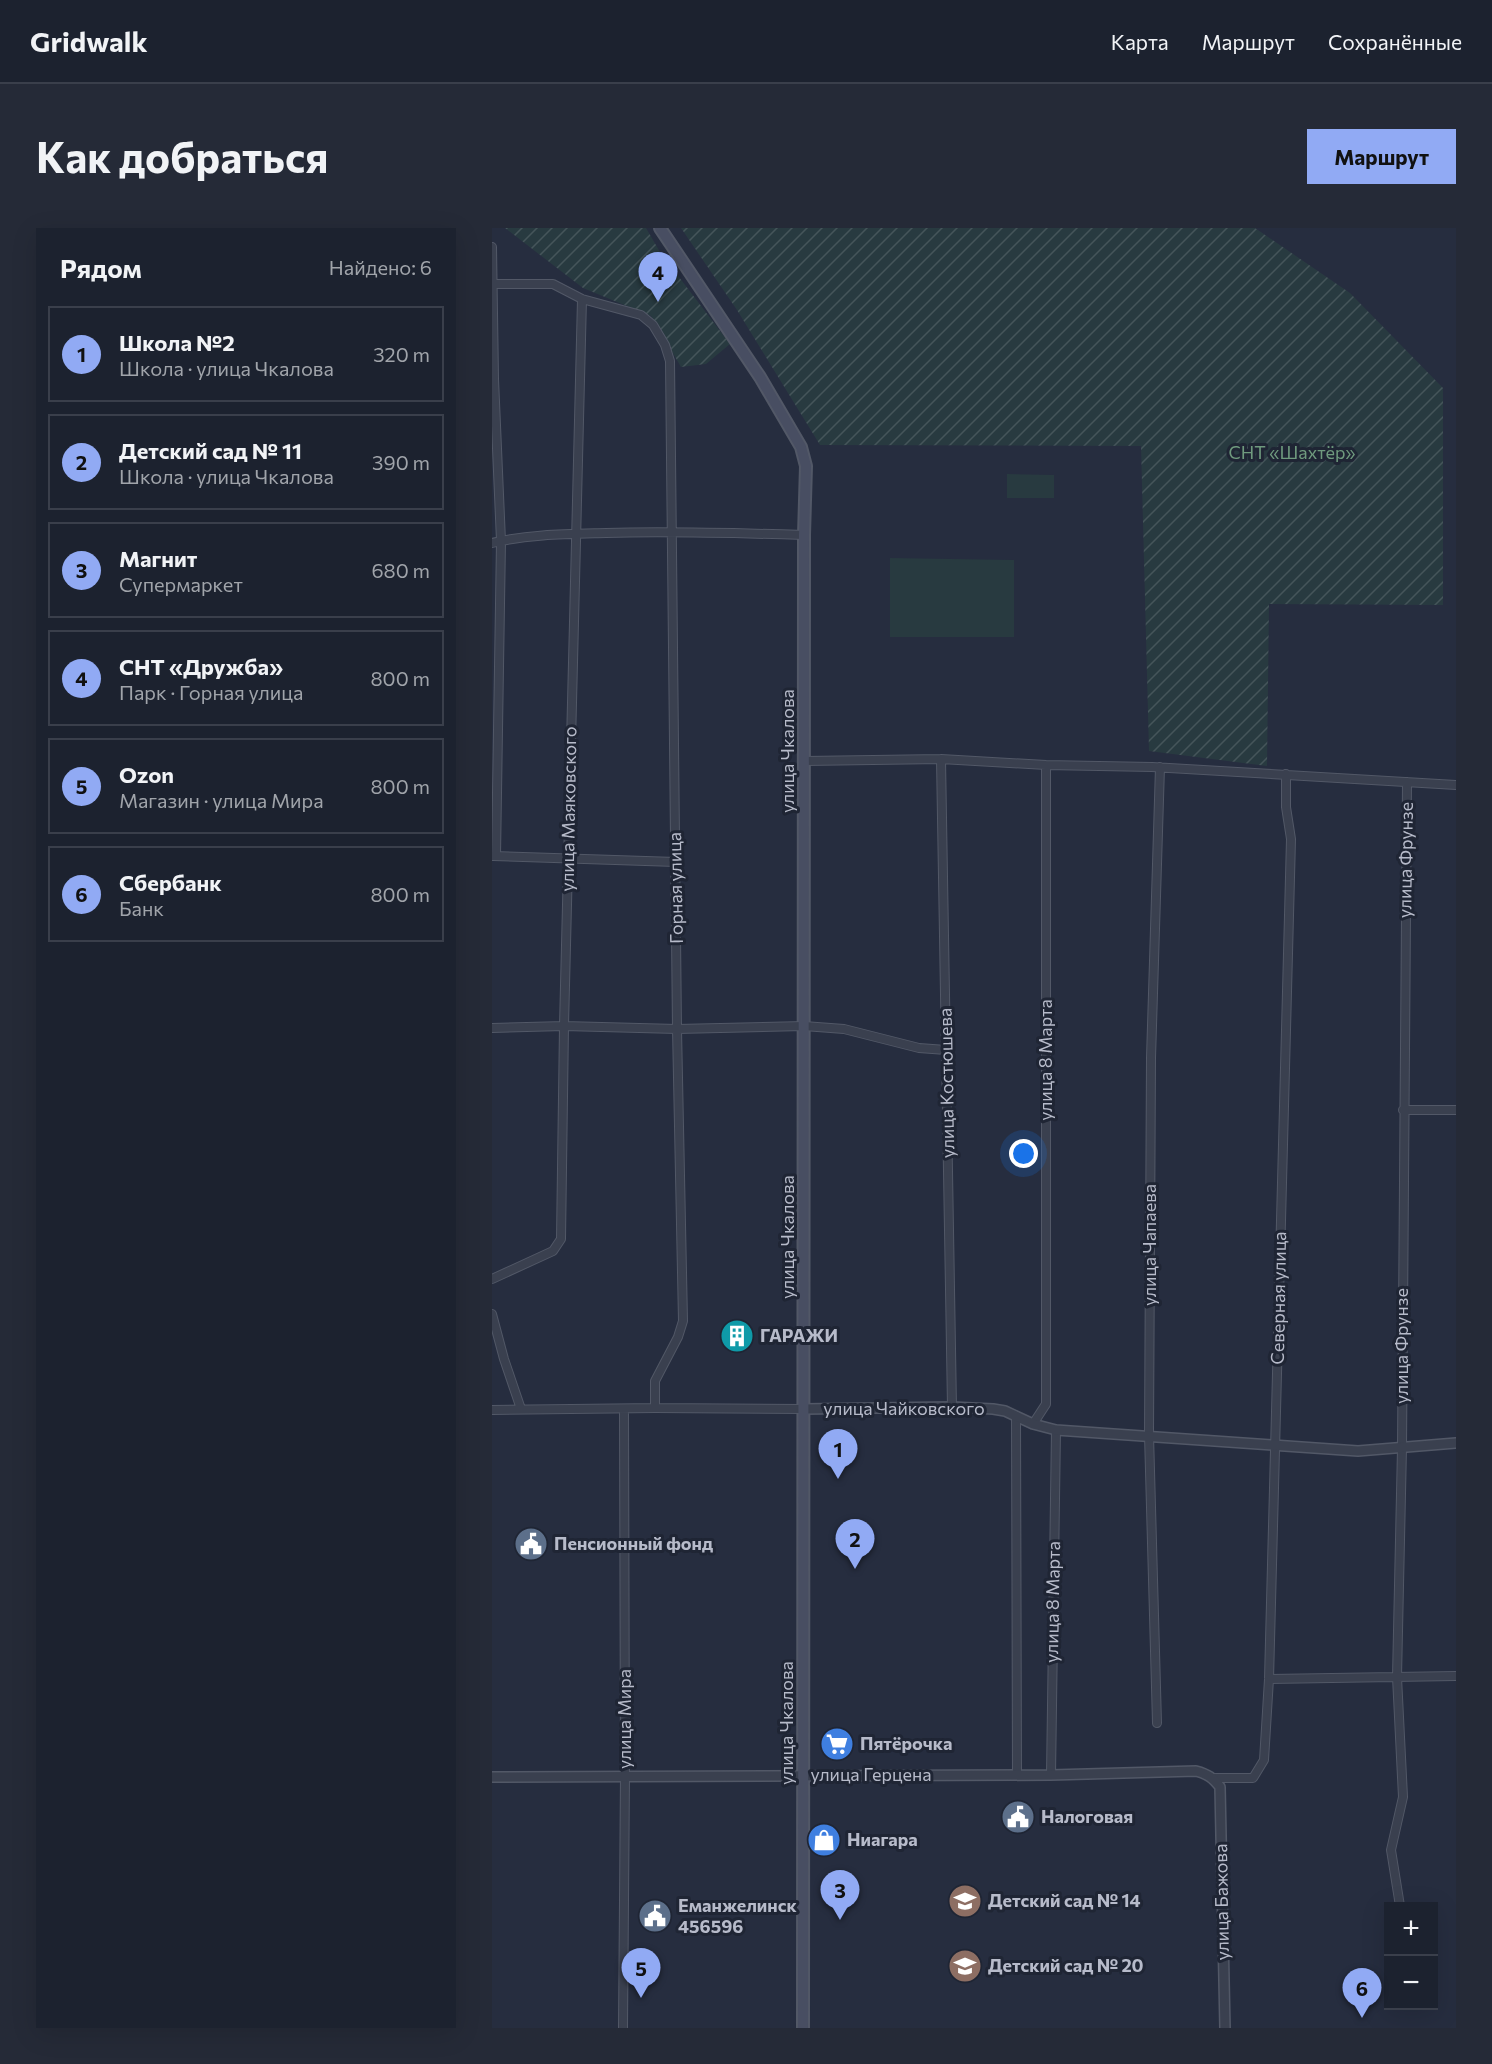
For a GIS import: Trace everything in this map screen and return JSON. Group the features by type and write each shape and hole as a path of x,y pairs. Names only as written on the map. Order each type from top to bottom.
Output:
{"main road":[{"name":"улица Чкалова","path":"660,228 760,377 801,447 806,474 804,535 803,2028"}],"street":[{"path":"492,247 494,379 501,541 494,856 676,862"},
{"path":"494,284 553,284 582,298"},
{"name":"Горная улица","path":"582,298 641,315 653,325 665,345 670,361 677,1029 683,1321 655,1382 655,1408"},
{"name":"улица Маяковского","path":"492,1279 553,1251 561,1239 582,298"},
{"path":"492,543 537,536 671,531 804,535"},
{"path":"805,761 941,759 1046,765 1160,767 1456,785"},
{"name":"улица Костюшева","path":"941,759 952,1407"},
{"name":"улица 8 Марта","path":"1033,1424 1046,1404 1046,765"},
{"name":"улица Чапаева","path":"1157,1723 1149,1436 1151,1058 1160,767"},
{"name":"Северная улица","path":"1213,1778 1253,1778 1264,1760 1269,1679 1291,839 1286,807 1287,774"},
{"name":"улица Фрунзе","path":"1399,1902 1392,1850 1403,1797 1397,1677 1402,1448 1407,782"},
{"path":"492,1028 564,1026 677,1029 804,1026 844,1029 919,1048 946,1050"},
{"path":"1403,1110 1456,1110"},
{"path":"492,1314 521,1409"},
{"name":"улица Чайковского","path":"492,1410 993,1408 1033,1424 1056,1430 1275,1443 1358,1451 1456,1443"},
{"name":"улица Мира","path":"623,2028 624,1409"},
{"path":"1016,1416 1017,1775"},
{"name":"улица 8 Марта","path":"1050,1775 1056,1430"},
{"path":"1269,1679 1456,1676"},
{"name":"улица Герцена","path":"492,1777 1050,1775 1196,1771 1213,1778"},
{"name":"улица Бажова","path":"1213,1778 1220,1787 1225,2028"}],"green space":[{"path":"505,228 646,228 660,252 730,344 706,364 681,367 651,316 583,288"},
{"name":"СНТ «Шахтёр»","path":"681,228 1255,228 1350,293 1443,388 1443,605 1269,604 1267,766 1149,751 1141,446 820,445 737,310"},
{"path":"1007,474 1054,475 1054,498 1007,498"},
{"path":"890,558 1014,560 1014,637 890,637"}],"place":[{"name":"СНТ «Дружба»","path":"658,302"},
{"name":"ГАРАЖИ","path":"737,1336"},
{"name":"Школа №2","path":"838,1479"},
{"name":"Пенсионный фонд","path":"531,1544"},
{"name":"Детский сад № 11","path":"855,1569"},
{"name":"Пятёрочка","path":"837,1744"},
{"name":"Налоговая","path":"1018,1817"},
{"name":"Ниагара","path":"824,1840"},
{"name":"Детский сад № 14","path":"965,1901"},
{"name":"Еманжелинск 456596","path":"655,1916"},
{"name":"Магнит","path":"840,1920"},
{"name":"Детский сад № 20","path":"965,1966"},
{"name":"Ozon","path":"641,1998"},
{"name":"Сбербанк","path":"1362,2018"}]}
